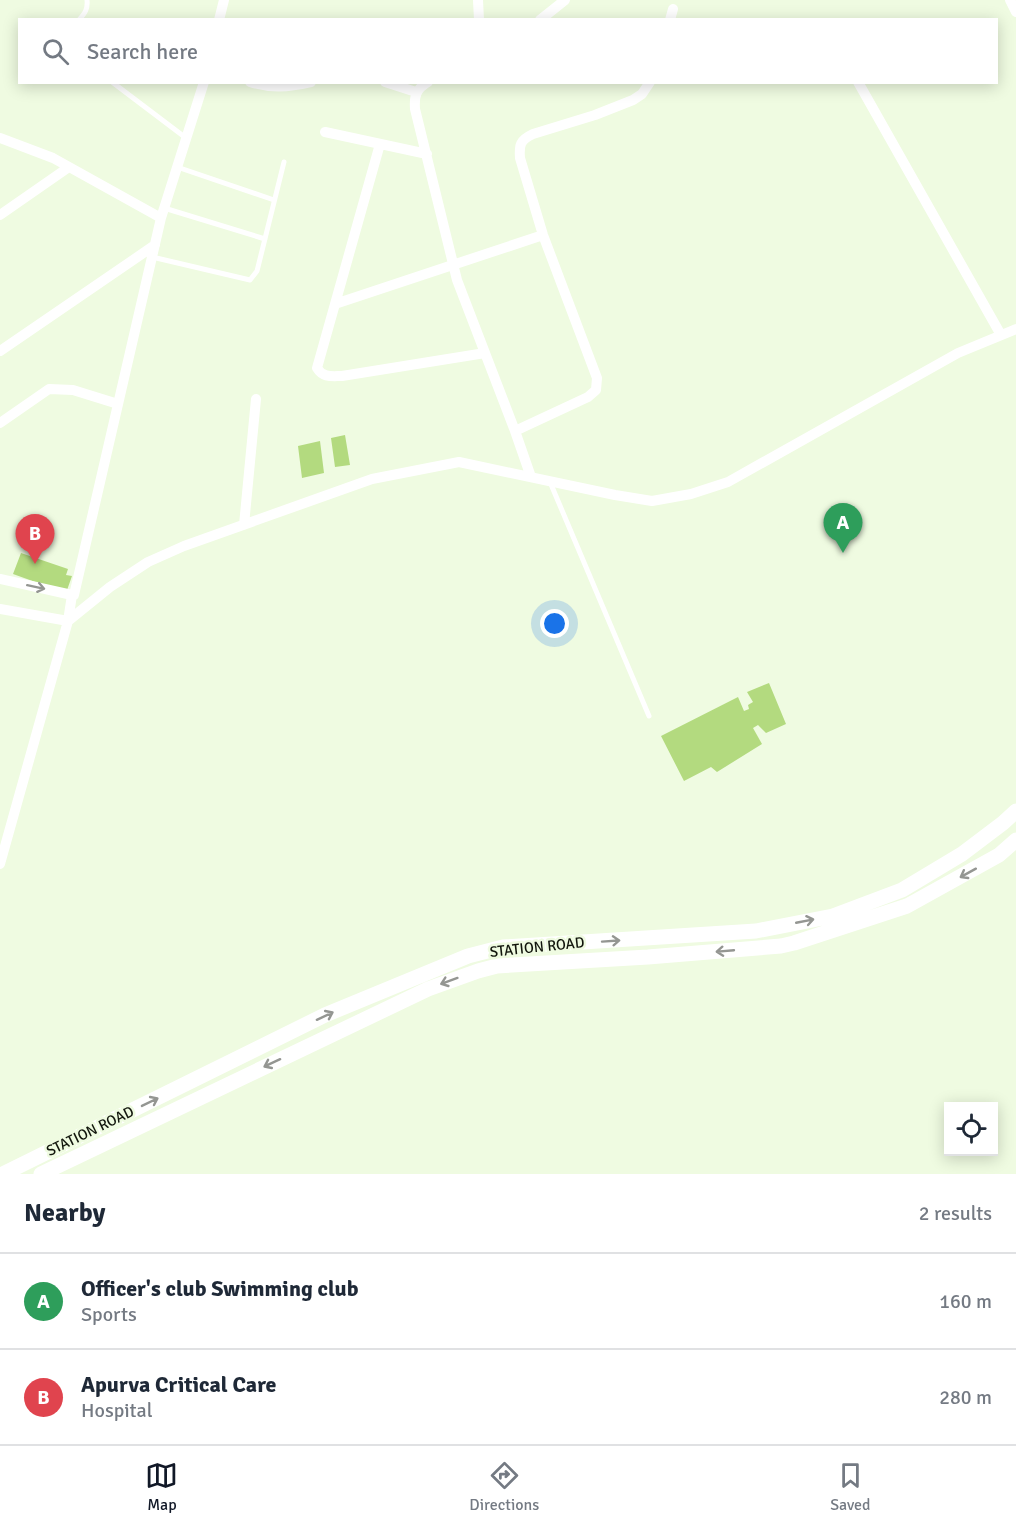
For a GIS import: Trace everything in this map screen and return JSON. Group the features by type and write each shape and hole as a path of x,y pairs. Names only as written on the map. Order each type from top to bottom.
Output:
{"main road":[{"name":"STATION ROAD","path":"3,1174 326,1015 468,956 503,948 756,931 833,916 902,890 962,854 1016,811"},
{"name":"STATION ROAD","path":"41,1174 428,989 474,972 507,965 648,957 794,943 907,906 999,855 1016,840"},
{"path":"756,931 758,948"},
{"path":"468,956 474,972"}],"street":[{"path":"220,18 224,0"},
{"path":"478,0 479,18"},
{"path":"542,18 565,0"},
{"path":"1010,0 1016,12"},
{"path":"0,864 68,621 72,595 74,595 163,213 203,84"},
{"path":"256,84 266,87 301,84"},
{"path":"391,84 416,92"},
{"path":"424,84 416,92 416,109 457,280 531,477"},
{"path":"515,431 588,397 596,390 597,384 597,378 543,235 520,158 521,142 525,137 595,115 633,99 642,94 649,84"},
{"path":"859,84 1001,335"},
{"path":"325,132 426,154"},
{"path":"0,138 53,158 163,213"},
{"path":"380,144 317,368 326,376 342,376 485,353"},
{"path":"0,215 69,167"},
{"path":"335,304 543,235"},
{"path":"0,351 155,245"},
{"path":"0,609 68,621 110,587 148,562 184,546 372,479 459,462 652,501 691,494 728,482 958,353 1016,329"},
{"path":"0,423 49,389 73,390 118,404"},
{"path":"244,525 256,399"},
{"path":"1,578 72,595"}],"lane":[{"path":"81,18 86,13 87,0"},
{"path":"115,84 186,138"},
{"path":"152,257 250,280 257,271 284,162"},
{"path":"177,167 274,200"},
{"path":"163,213 265,239"},
{"path":"549,481 649,716"}],"building":[{"path":"345,435 350,465 335,467 331,438"},
{"path":"320,441 324,473 302,478 298,446"},
{"path":"21,553 68,569 66,575 72,576 66,593 13,574"},
{"path":"769,683 786,724 766,733 758,725 753,728 762,744 717,772 711,767 684,781 661,736 738,697 744,711 749,709 748,705 753,702 747,692"}],"place":[{"name":"Officer's club Swimming club","path":"843,553"},
{"name":"Apurva Critical Care","path":"35,564"}]}
